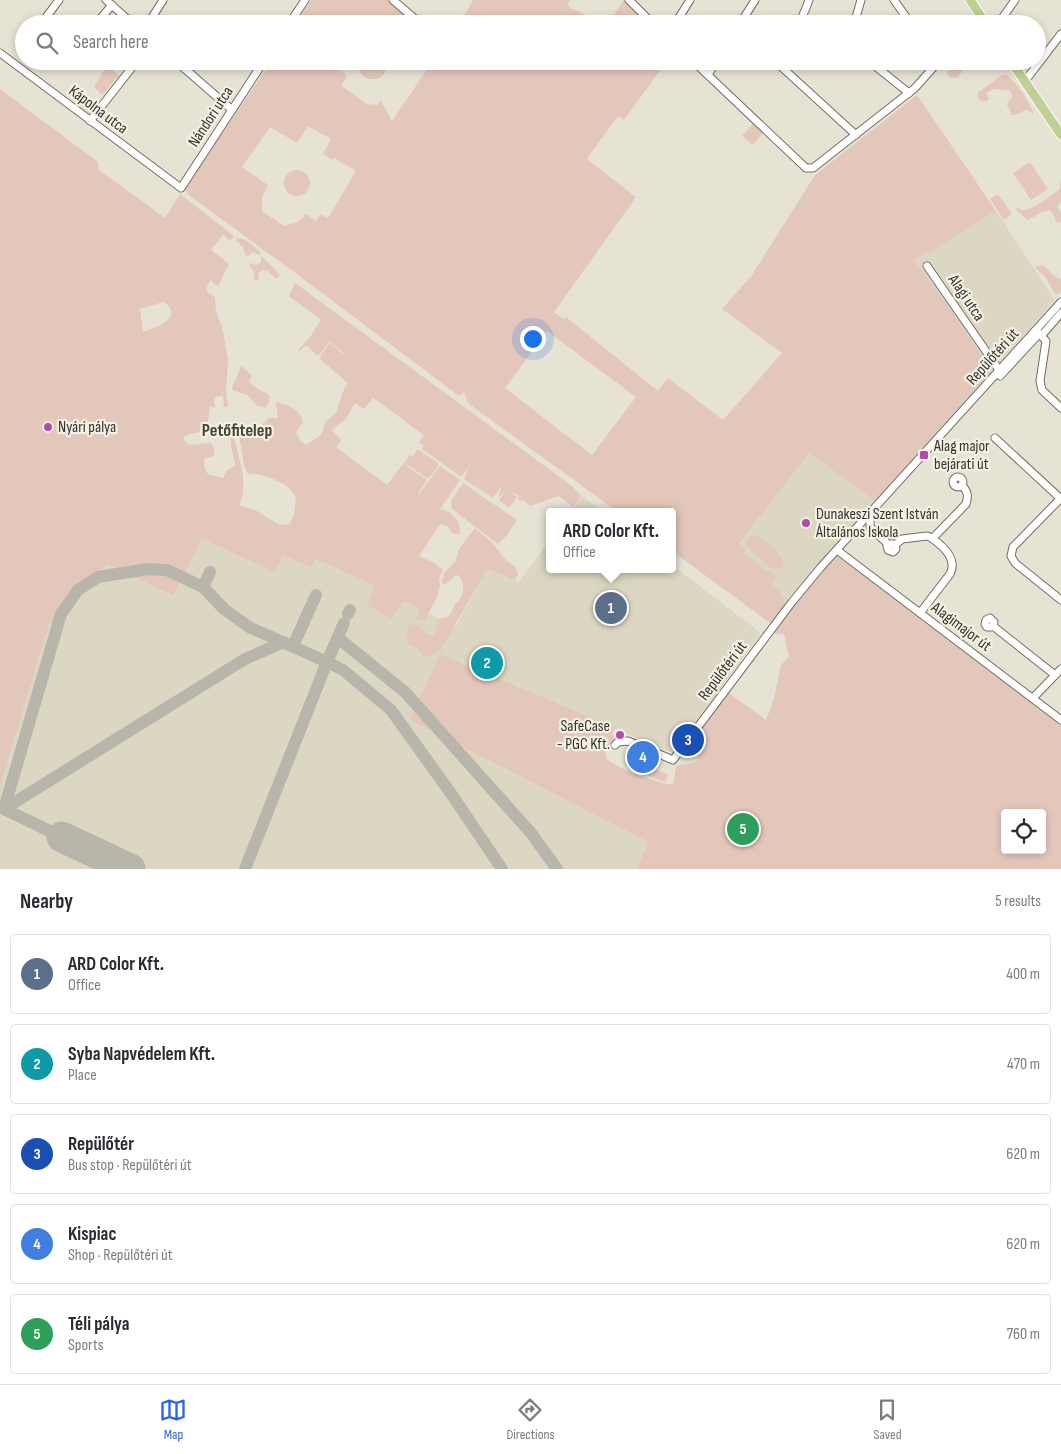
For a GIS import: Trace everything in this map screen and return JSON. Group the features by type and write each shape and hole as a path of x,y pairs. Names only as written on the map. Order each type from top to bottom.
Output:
{"main road":[{"path":"970,0 980,15"},
{"path":"1018,70 1061,133"}],"street":[{"path":"48,15 59,0"},
{"path":"154,15 163,0"},
{"path":"293,0 303,2 295,15"},
{"path":"393,0 410,15"},
{"path":"629,0 644,15"},
{"path":"681,15 690,0"},
{"path":"746,15 755,0"},
{"path":"803,15 809,0"},
{"path":"857,15 861,0"},
{"path":"894,0 905,15"},
{"path":"1004,15 1015,0"},
{"path":"101,15 109,2 123,15"},
{"path":"1046,54 1061,34"},
{"name":"Kápolna utca","path":"0,53 15,64"},
{"name":"Kápolna utca","path":"22,70 181,188"},
{"path":"90,121 130,70"},
{"path":"186,70 232,110"},
{"name":"Nándori utca","path":"181,188 258,70"},
{"path":"703,70 806,168 813,168 856,135 915,88 930,70"},
{"path":"708,75 711,70"},
{"path":"786,70 856,135"},
{"path":"880,70 909,93"},
{"path":"1025,82 1034,70"},
{"name":"Alagi utca","path":"927,266 999,370"},
{"name":"Repülőtéri út","path":"615,745 618,742 628,741 674,760 792,602 844,541 999,370 1038,334 1061,302"},
{"path":"920,613 950,574 953,565 951,556 933,538 926,536 902,538 892,545 871,530 870,519 1038,334 1061,313"},
{"path":"1038,334 1046,341 1040,381 1042,390 1061,408"},
{"path":"995,438 1061,499 1012,547 1011,551 1012,560 1015,563 1059,595"},
{"path":"933,538 966,504 967,490 962,485"},
{"path":"844,541 842,548 845,557"},
{"path":"837,550 845,557"},
{"name":"Alagimajor út","path":"845,557 1061,720"},
{"path":"993,626 1055,675"},
{"path":"1033,698 1061,669"}],"shaded area":[{"path":"311,0 391,0 409,15 302,15"},
{"path":"473,0 570,0 567,6 585,15 465,15"},
{"path":"625,0 641,15 614,15"},
{"path":"104,70 112,70 119,75 102,95 94,87"},
{"path":"266,70 339,70 347,75 342,86 367,104 378,105 381,101 392,121 427,70 660,70 624,120 618,116 588,157 588,160 636,197 554,312 564,319 566,317 658,391 668,378 723,420 782,353 722,309 752,275 815,175 917,95 996,211 929,253 927,251 914,260 951,310 992,371 875,501 809,453 739,544 746,550 744,553 776,577 772,583 782,596 784,604 770,623 676,554 676,508 612,508 469,404 464,392 459,396 190,196 184,188","holes":["308,126 331,139 323,154 356,171 328,218 320,214 316,221 306,214 298,222 284,226 262,211 262,197 268,185 242,167 270,127 297,143","547,331 636,397 592,455 505,388"]},
{"path":"359,70 386,70 383,75 378,78 366,78"},
{"path":"949,70 962,71 958,78 951,78 947,74"},
{"path":"1006,74 1022,92 1034,114 1027,110 1011,115 1007,105 1012,98 1012,94 1007,90 994,89 987,93 989,99 982,101 979,99 978,92"},
{"path":"0,89 98,162 99,170 165,218 180,194 234,236 230,240 223,235 211,250 229,264 218,286 211,280 207,286 207,292 215,297 216,311 223,330 228,361 226,391 228,405 224,407 223,396 215,397 215,408 210,406 207,428 187,435 184,437 184,440 189,445 211,443 215,454 205,458 205,468 208,474 223,478 227,470 235,466 231,444 231,436 233,435 243,475 243,494 239,505 257,511 279,525 290,524 294,514 296,498 289,488 281,483 263,476 248,474 244,465 239,434 242,431 260,427 269,418 278,418 276,403 280,403 293,408 302,418 303,422 296,432 300,441 306,445 321,435 326,421 336,413 348,383 320,359 321,354 330,343 346,356 330,342 318,356 306,345 300,351 298,350 310,337 321,320 289,296 295,283 572,486 581,496 573,507 559,496 530,506 525,501 518,500 519,496 509,491 517,497 509,508 499,500 506,489 498,498 502,485 493,498 476,487 485,473 475,487 464,479 469,467 460,476 422,449 424,446 419,442 424,435 373,398 364,409 355,403 345,420 332,430 341,440 336,447 387,485 410,455 413,456 417,450 438,463 438,467 428,479 407,466 427,480 419,494 440,466 460,480 440,509 452,514 459,526 460,534 453,534 447,526 440,524 419,556 434,563 443,570 439,579 440,586 437,597 425,620 418,621 416,619 421,610 405,601 390,618 367,605 374,585 315,559 311,568 283,555 275,572 202,539 173,596 107,564 49,625 0,786","holes":["163,302 169,306 171,311 169,319 161,325 143,332 140,309"]},
{"path":"86,95 98,104 90,114 78,105"},
{"path":"754,123 763,133 753,145 742,136"},
{"path":"1030,162 1048,189 1031,200 1013,173"},
{"path":"297,170 306,174 310,183 306,192 297,196 288,192 284,183 288,174"},
{"path":"1061,179 1061,202 1057,206 1061,212 1061,222 1057,223 1052,212 1049,210 1028,220 1016,210 1018,207 1020,210 1025,210 1045,200 1059,190"},
{"path":"998,194 1012,214 1004,220 990,199"},
{"path":"996,211 1055,300 992,371 951,310 914,260 927,250 929,253"},
{"path":"237,238 250,243 261,253 260,255 252,252 248,256 245,255 244,248 236,241"},
{"path":"261,256 280,275 276,279 268,271 264,270 259,272 258,280 254,280 254,272 249,264 259,264"},
{"path":"1042,265 1055,276 1061,278 1061,291 1059,294 1055,294 1046,278 1035,267"},
{"path":"241,366 252,376 249,381 251,384 270,396 265,408 256,405 249,396 233,390 232,388"},
{"name":"Dunakeszi Szent István Általános Iskola","path":"809,453 875,501 785,602 785,606 770,623 712,580"},
{"path":"463,483 517,520 498,544 452,509 451,501"},
{"path":"582,496 598,508 574,508"},
{"path":"475,528 492,542 504,558 515,567 518,575 515,580 487,569 442,647 434,654 424,656 417,648 408,643 406,638 407,630 410,625 418,625 426,633 433,636 436,631 437,621 448,617 450,614 461,597 462,580 457,575 443,585 444,573 456,560 458,550"},
{"path":"751,535 765,541 780,555 784,564 779,569 771,568 748,548 746,541"},
{"path":"202,539 275,572 283,555 311,568 315,559 374,585 455,627 487,569 519,582 546,545 546,573 676,573 676,568 761,633 673,753 440,655 410,720 648,842 637,869 0,869 0,786 49,625 107,564 172,596"},
{"path":"838,553 1061,725 1061,869 637,869 648,842 410,720 440,654 615,728 612,735 615,737 605,748 606,759 638,775 673,785 676,767 697,761 698,753 690,748 726,691 766,720 774,699 781,665 789,657 784,634 776,634 773,629"},
{"path":"649,767 668,774 665,782 646,775"}],"taxiway":[{"path":"62,837 4,809 61,614 78,590 98,577 148,569 167,570 203,587 224,609 249,627 343,670 391,710 502,869"},
{"path":"203,587 210,572"},
{"path":"293,646 316,595"},
{"path":"348,614 350,610"},
{"path":"245,869 344,623"},
{"path":"338,638 405,692 531,833 557,869"},
{"path":"4,809 245,659 284,642"}],"runway":[{"path":"62,837 130,869"}],"place":[{"name":"Nyári pálya","path":"48,427"},
{"name":"Alag major bejárati út","path":"924,455"},
{"name":"Dunakeszi Szent István Általános Iskola","path":"806,523"},
{"name":"ARD Color Kft.","path":"611,608"},
{"name":"Syba Napvédelem Kft.","path":"487,663"},
{"name":"SafeCase - PGC Kft.","path":"620,735"},
{"name":"Repülőtér","path":"688,740"},
{"name":"Kispiac","path":"643,757"},
{"name":"Téli pálya","path":"743,829"}],"district":[{"name":"Petőfitelep","path":"237,430"}]}
